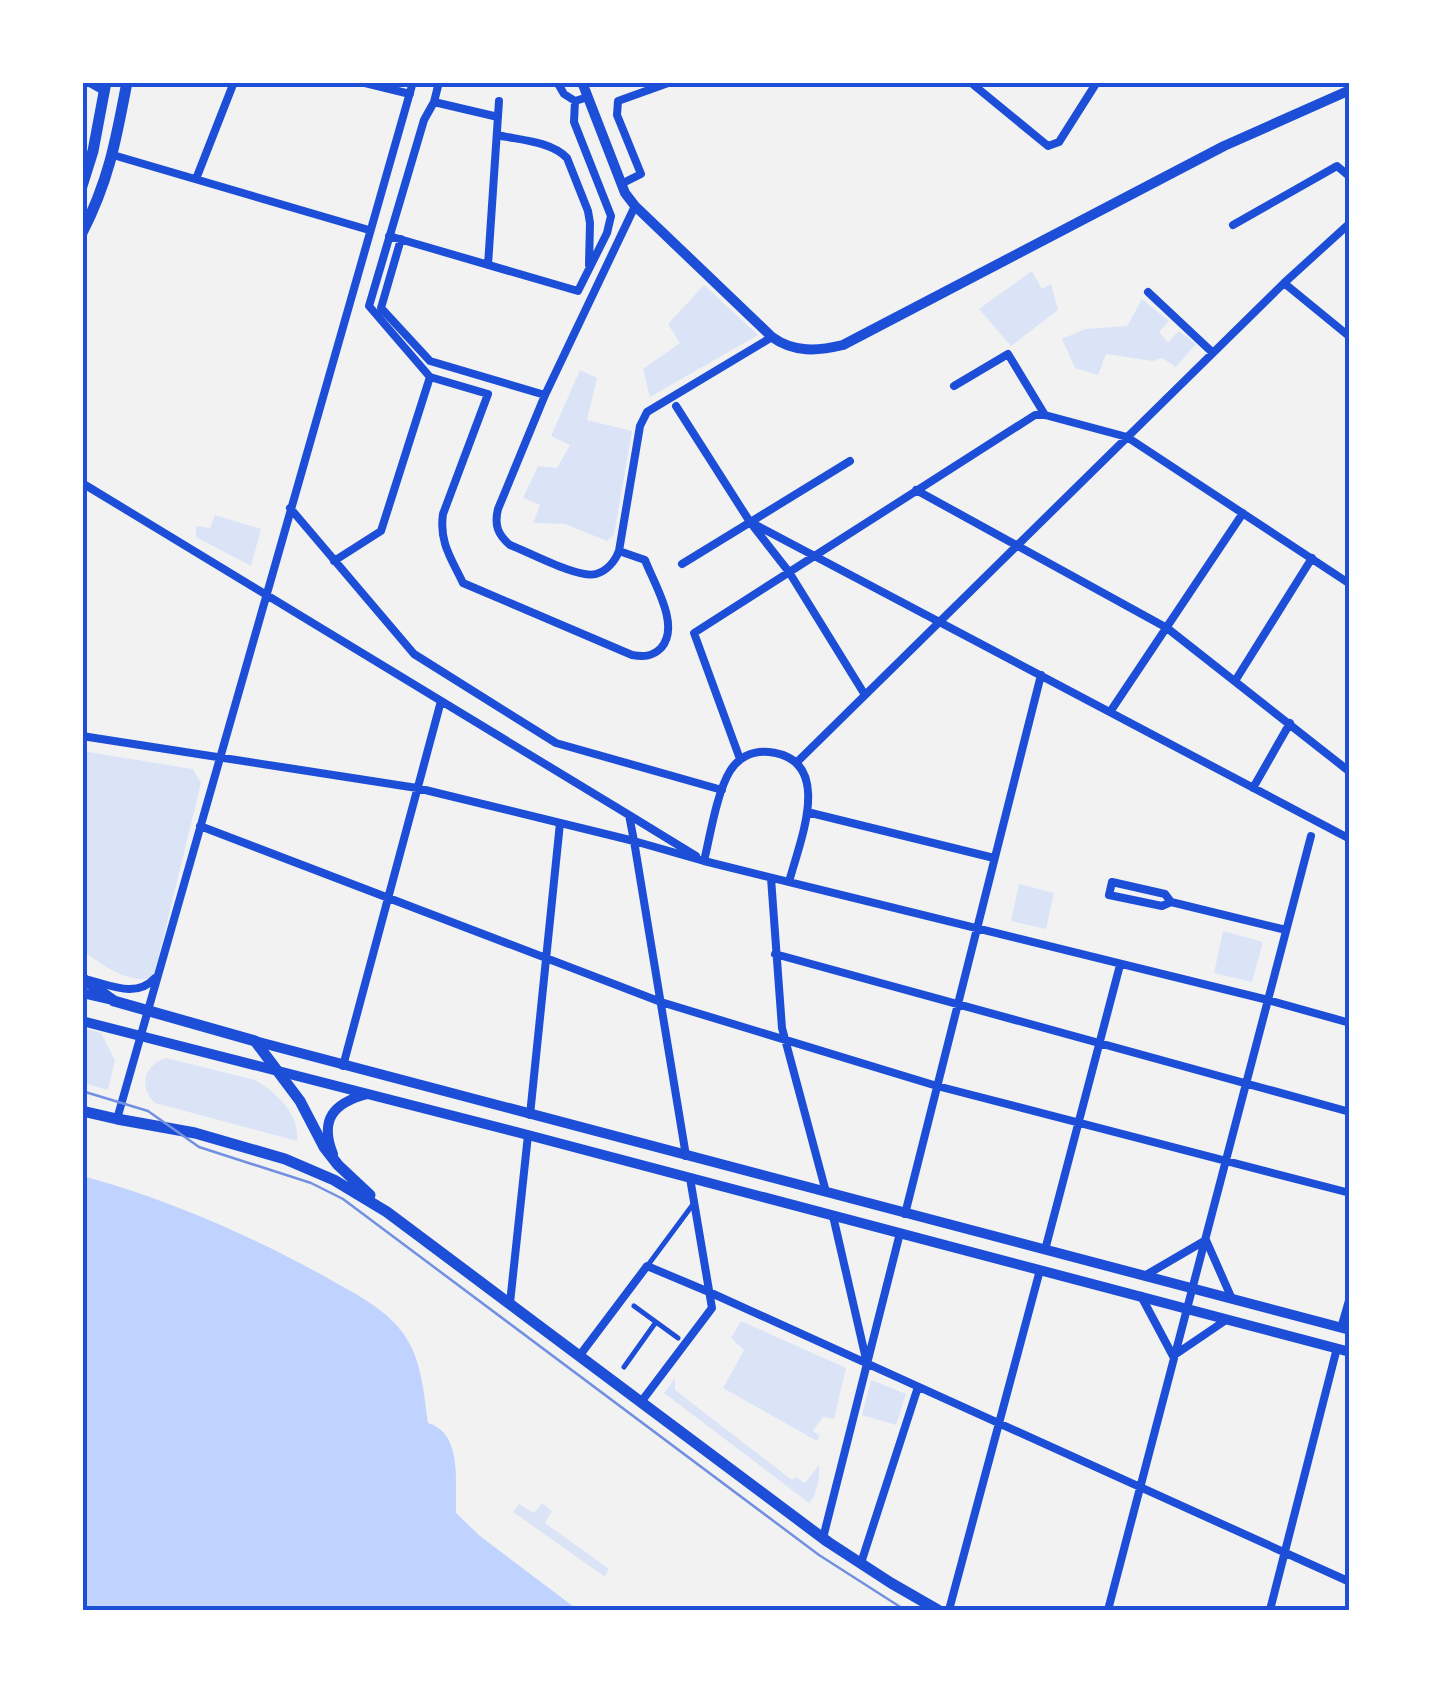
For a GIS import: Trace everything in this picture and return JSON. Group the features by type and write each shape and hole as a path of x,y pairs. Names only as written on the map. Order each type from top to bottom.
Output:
{"main road":[{"path":"82,232 102,191 113,155 127,82"},
{"path":"582,82 621,184 635,206 772,337 800,350 843,344 1224,146 1350,90"},
{"path":"82,186 105,87"},
{"path":"83,978 114,1001"},
{"path":"82,993 343,1066 1345,1329"},
{"path":"82,1021 1350,1352"},
{"path":"255,1041 300,1101 324,1147 387,1212"},
{"path":"338,1165 328,1134 333,1113 346,1100 368,1094"},
{"path":"82,1110 195,1133 284,1159 334,1180 387,1212 823,1538 938,1610"}],"street":[{"path":"88,82 105,87"},
{"path":"196,179 234,82"},
{"path":"361,82 410,94"},
{"path":"117,1119 413,82"},
{"path":"440,82 424,120 368,306 430,377 488,394 444,514 442,538 463,583 632,655 656,654 668,639 670,622 645,560 619,551"},
{"path":"556,82 575,101 588,97"},
{"path":"621,184 642,174 616,106 621,99 671,82"},
{"path":"970,82 1048,146 1058,142 1097,82"},
{"path":"488,265 499,101"},
{"path":"390,236 578,291 612,216 574,122 575,101"},
{"path":"434,102 498,117"},
{"path":"497,135 551,147 567,158 588,211 589,269"},
{"path":"113,155 370,230"},
{"path":"1234,226 1338,166 1350,177"},
{"path":"635,206 545,396 498,509 496,525 510,545 580,573 597,574 611,565 619,551 640,426 646,412 772,337"},
{"path":"796,763 1284,283 1350,223"},
{"path":"401,239 381,308 430,361 545,396"},
{"path":"1284,283 1350,337"},
{"path":"1148,292 1214,352"},
{"path":"954,386 1008,354 1045,414"},
{"path":"334,560 381,531 430,377"},
{"path":"676,406 750,522 789,572 866,695"},
{"path":"740,759 694,632 1035,414 1127,438 1350,584"},
{"path":"682,564 850,461"},
{"path":"82,483 704,861"},
{"path":"916,490 1167,628 1350,772"},
{"path":"290,508 414,654 556,744 722,790"},
{"path":"1110,712 1243,513"},
{"path":"750,522 1350,839"},
{"path":"1236,681 1312,558"},
{"path":"905,1214 1041,676"},
{"path":"343,1066 441,700"},
{"path":"1253,788 1290,723"},
{"path":"82,736 418,788 1350,1023"},
{"path":"704,861 731,768 740,759 759,751 778,753 796,763 808,780 810,800 789,882"},
{"path":"807,812 994,858"},
{"path":"629,815 686,1156"},
{"path":"530,1115 560,823"},
{"path":"200,826 660,1002 937,1086 1350,1193"},
{"path":"1108,1610 1311,836"},
{"path":"771,878 782,1028 827,1193"},
{"path":"1171,902 1165,894 1112,882 1109,895 1162,906 1171,902 1286,930"},
{"path":"775,954 1350,1112"},
{"path":"1045,1250 1120,964"},
{"path":"83,978 128,990 140,989 151,983 160,970"},
{"path":"510,1303 528,1135"},
{"path":"641,1402 712,1308 690,1178"},
{"path":"580,1356 694,1203"},
{"path":"833,1216 867,1363"},
{"path":"823,1538 900,1233"},
{"path":"1146,1275 1206,1240"},
{"path":"1206,1240 1232,1299"},
{"path":"647,1266 1350,1582"},
{"path":"949,1610 1040,1270"},
{"path":"1140,1296 1173,1356"},
{"path":"1345,1329 1350,1297"},
{"path":"634,1306 678,1338"},
{"path":"1173,1356 1226,1320"},
{"path":"624,1367 656,1322"},
{"path":"1270,1610 1336,1348"},
{"path":"860,1564 918,1387"}],"shaded area":[{"path":"1032,271 1042,289 1051,284 1058,310 1011,346 979,309"},
{"path":"704,285 758,335 650,397 643,369 680,343 668,324"},
{"path":"1142,299 1169,321 1159,332 1168,342 1179,331 1196,344 1176,367 1162,358 1153,361 1106,354 1098,375 1075,368 1062,339 1085,329 1127,326"},
{"path":"580,370 597,378 587,420 632,431 614,535 607,541 565,524 533,523 540,505 523,498 538,466 557,468 570,445 551,436"},
{"path":"215,515 261,529 251,566 196,537 196,526 210,528"},
{"path":"82,751 193,769 201,783 155,972 147,979 121,974 83,951"},
{"path":"1019,884 1054,893 1046,929 1011,921"},
{"path":"1223,931 1263,942 1252,982 1214,973"},
{"path":"83,1028 101,1033 115,1060 108,1090 83,1083"},
{"path":"166,1058 263,1085 291,1113 297,1141 155,1103 146,1090 146,1077 153,1066"},
{"path":"741,1321 846,1368 834,1419 823,1417 813,1431 820,1436 817,1441 723,1388 744,1350 731,1338"},
{"path":"675,1378 675,1390 792,1480 796,1477 805,1483 819,1465 817,1485 809,1503 664,1393"},
{"path":"871,1380 906,1394 896,1425 862,1415"},
{"path":"542,1503 552,1511 545,1523 609,1569 605,1577 513,1512 519,1504 534,1513"}],"water":[{"path":"83,1176 145,1195 236,1232 347,1289 392,1320 416,1360 428,1423 447,1437 452,1448 456,1513 480,1536 578,1610 83,1610"}],"tram line":[{"path":"82,1091 148,1111 199,1147 311,1183 343,1199 819,1555 905,1610"}]}
